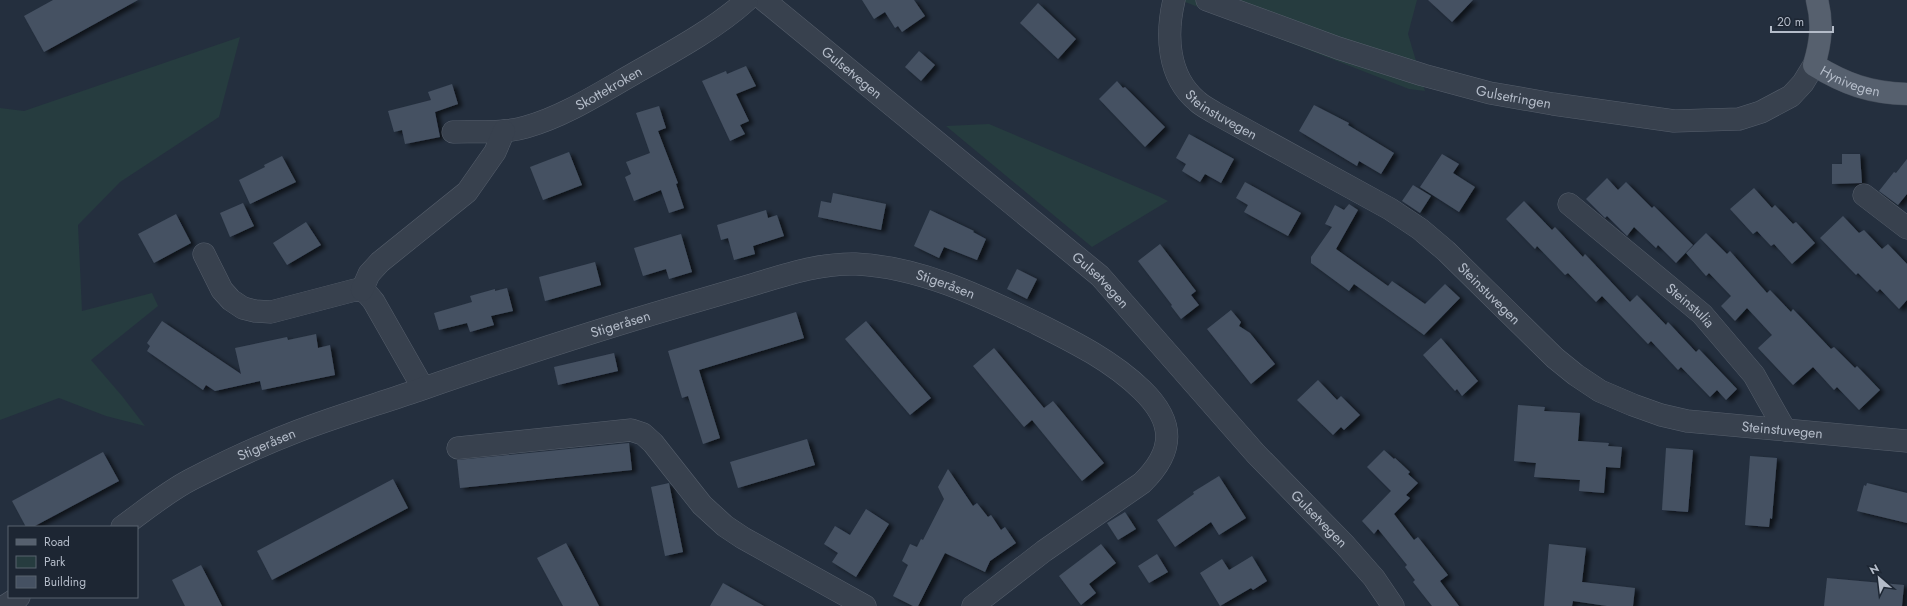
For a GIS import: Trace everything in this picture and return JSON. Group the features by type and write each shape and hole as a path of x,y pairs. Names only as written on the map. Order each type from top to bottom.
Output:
{"main road":[{"name":"Hynivegen","path":"1818,0 1821,14 1821,33 1819,48 1814,65 1859,88 1878,92 1907,94"}],"street":[{"name":"Skottekroken","path":"454,132 504,131 524,128 539,123 587,100 667,55 720,21 747,0"},
{"name":"Gulsetvegen","path":"764,0 1100,276 1256,454 1345,545 1374,578 1393,606"},
{"name":"Steinstuvegen","path":"1174,0 1169,36 1171,56 1183,86 1196,100 1215,113 1390,209 1420,229 1446,251 1556,358 1576,375 1600,390 1661,415 1687,421 1907,441"},
{"name":"Gulsetringen","path":"1207,0 1338,48 1424,75 1482,91 1553,104 1674,121 1739,118 1761,112 1791,96 1814,65"},
{"path":"362,290 369,274 380,262 467,192 495,152 504,131"},
{"path":"1864,195 1907,228"},
{"name":"Steinstulia","path":"1569,204 1702,314 1754,375 1785,430"},
{"path":"204,254 222,290 231,300 243,308 255,311 271,312 355,290 362,290 368,294 374,302 423,388"},
{"name":"Stigeråsen","path":"123,526 196,477 296,432 613,325 791,273 822,266 871,265 904,270 986,299 1080,347 1111,365 1132,380 1159,409 1165,422 1167,438 1161,459 1156,469 1142,484 1044,551 974,606"},
{"path":"458,448 631,430 643,434 653,442 702,504 725,526 743,538 865,606"},
{"path":"5,606 17,598"}],"green space":[{"path":"1180,0 1417,0 1408,34 1425,91 1409,89"},
{"path":"240,37 219,117 120,182 78,225 82,311 152,293 158,306 91,360 145,426 106,416 59,398 0,420 0,108 24,111"},
{"path":"989,124 1168,201 1092,247 946,126"}],"building":[{"path":"53,0 138,0 44,52 24,16"},
{"path":"862,0 914,0 925,16 902,32 898,26 895,28 885,12 874,19"},
{"path":"1428,0 1473,0 1452,22"},
{"path":"1038,3 1076,39 1058,59 1020,23"},
{"path":"919,51 935,65 921,81 905,67"},
{"path":"746,66 756,86 736,94 749,121 740,125 745,134 730,141 702,81 726,71 727,74"},
{"path":"1117,81 1123,88 1125,87 1165,127 1145,147 1099,99"},
{"path":"452,84 458,104 435,112 440,137 405,144 402,130 394,132 388,111 431,100 428,92"},
{"path":"1314,105 1349,123 1348,125 1394,153 1381,174 1359,161 1357,166 1299,131"},
{"path":"659,106 666,128 658,131 678,183 676,184 684,208 669,213 661,190 634,201 625,177 631,174 626,162 650,153 636,113"},
{"path":"1189,134 1234,159 1221,183 1205,174 1200,182 1182,171 1186,164 1176,158"},
{"path":"569,152 582,185 543,200 530,167"},
{"path":"1442,154 1459,164 1453,173 1475,187 1459,212 1420,187"},
{"path":"1842,154 1860,154 1862,183 1832,184 1832,164 1842,164"},
{"path":"282,156 296,182 250,204 239,180 265,167 264,165"},
{"path":"1907,159 1907,194 1898,205 1879,191 1894,172 1896,173"},
{"path":"1607,178 1618,190 1626,182 1652,208 1654,206 1693,245 1676,263 1658,245 1656,248 1634,227 1627,236 1607,216 1605,218 1586,199"},
{"path":"1245,182 1301,213 1288,236 1244,212 1248,205 1236,198"},
{"path":"1413,185 1431,196 1420,213 1402,201"},
{"path":"1754,188 1772,208 1775,205 1793,224 1796,222 1815,243 1792,264 1774,244 1771,246 1757,231 1753,234 1730,209"},
{"path":"833,193 886,204 881,230 818,217 821,201 831,203"},
{"path":"1524,201 1552,230 1555,227 1583,257 1585,254 1630,302 1637,295 1666,325 1668,322 1696,352 1699,349 1737,389 1726,400 1717,390 1710,397 1681,367 1678,370 1651,341 1648,344 1602,296 1596,302 1568,273 1565,275 1537,246 1535,249 1506,219"},
{"path":"243,203 254,226 230,237 220,213"},
{"path":"1349,204 1358,210 1336,249 1388,286 1392,281 1425,304 1445,284 1460,298 1424,335 1354,284 1349,291 1311,263 1311,257 1332,227 1325,224 1335,205 1344,210"},
{"path":"766,210 768,218 777,215 784,236 753,246 755,254 734,260 728,238 721,240 717,225"},
{"path":"930,210 974,231 973,232 986,239 977,260 944,247 939,258 914,246"},
{"path":"176,214 191,243 154,263 138,234"},
{"path":"1843,216 1859,233 1864,230 1882,249 1888,244 1907,264 1907,300 1899,309 1880,289 1877,292 1858,273 1856,275 1820,238"},
{"path":"306,222 321,245 287,265 273,243"},
{"path":"1706,233 1727,254 1730,251 1767,293 1770,290 1791,312 1793,309 1831,349 1834,347 1855,368 1857,366 1880,390 1859,410 1837,387 1834,390 1813,367 1793,385 1758,348 1772,335 1747,308 1735,321 1721,306 1731,296 1709,273 1706,276 1686,253"},
{"path":"681,234 692,272 669,279 666,269 643,276 634,248"},
{"path":"1160,244 1196,291 1191,295 1199,305 1181,319 1138,261"},
{"path":"595,262 601,285 545,301 539,277"},
{"path":"1017,269 1037,279 1027,299 1007,289"},
{"path":"507,288 513,311 491,316 494,325 470,332 467,323 439,330 434,313 472,302 470,296 495,289 495,291"},
{"path":"1231,310 1241,322 1239,326 1250,333 1275,364 1251,384 1207,329"},
{"path":"796,312 804,338 699,370 720,438 703,444 688,396 682,398 668,351"},
{"path":"162,321 241,374 235,348 287,337 288,340 316,334 318,348 330,345 335,375 262,390 260,381 215,391 206,385 203,390 147,351 150,346 147,343"},
{"path":"866,321 931,398 910,415 845,339"},
{"path":"1441,338 1478,381 1462,396 1457,389 1455,391 1423,355"},
{"path":"994,348 1044,408 1053,401 1104,463 1082,481 1032,420 1024,427 973,366"},
{"path":"614,353 618,371 558,385 554,367"},
{"path":"1318,380 1337,400 1341,396 1360,415 1344,430 1341,427 1333,435 1297,400"},
{"path":"1518,405 1545,407 1544,411 1580,413 1578,441 1609,443 1608,446 1622,447 1620,468 1606,467 1604,493 1579,491 1580,480 1534,477 1536,463 1514,461"},
{"path":"807,439 815,465 738,488 730,462"},
{"path":"629,443 632,470 460,488 457,460"},
{"path":"1666,448 1693,450 1688,512 1662,510"},
{"path":"1384,450 1410,472 1408,474 1418,483 1406,495 1410,498 1394,514 1414,540 1418,537 1448,575 1440,581 1459,606 1432,606 1413,582 1415,580 1405,567 1407,565 1378,529 1374,534 1362,521 1391,491 1367,467"},
{"path":"103,452 119,481 35,526 25,526 12,501"},
{"path":"1750,456 1777,458 1772,519 1770,518 1769,527 1745,525"},
{"path":"948,469 973,506 977,503 988,517 991,515 1001,530 1005,527 1016,543 990,561 985,572 945,553 918,606 913,606 893,596 908,565 902,561 910,544 917,547 921,539 923,540 944,499 938,487"},
{"path":"1219,476 1246,518 1219,535 1211,522 1175,547 1157,520 1194,494 1193,492"},
{"path":"393,479 408,508 272,580 257,551"},
{"path":"669,483 683,552 665,556 651,487"},
{"path":"1867,483 1907,493 1907,523 1857,511 1864,485 1866,486"},
{"path":"866,509 889,524 856,577 832,562 838,553 824,544 835,526 850,535"},
{"path":"1125,512 1136,529 1118,540 1107,523"},
{"path":"566,543 599,606 563,606 537,558"},
{"path":"1101,544 1116,563 1089,584 1096,593 1081,605 1059,576"},
{"path":"1549,544 1586,548 1582,582 1635,588 1633,606 1607,606 1573,601 1572,606 1544,606"},
{"path":"1157,554 1168,572 1149,583 1138,566"},
{"path":"1252,556 1267,581 1253,590 1251,588 1220,606 1200,573 1222,559 1229,570"},
{"path":"201,565 222,606 185,606 172,580"},
{"path":"1827,578 1904,585 1902,606 1824,606"},
{"path":"723,583 764,606 710,606"}]}
